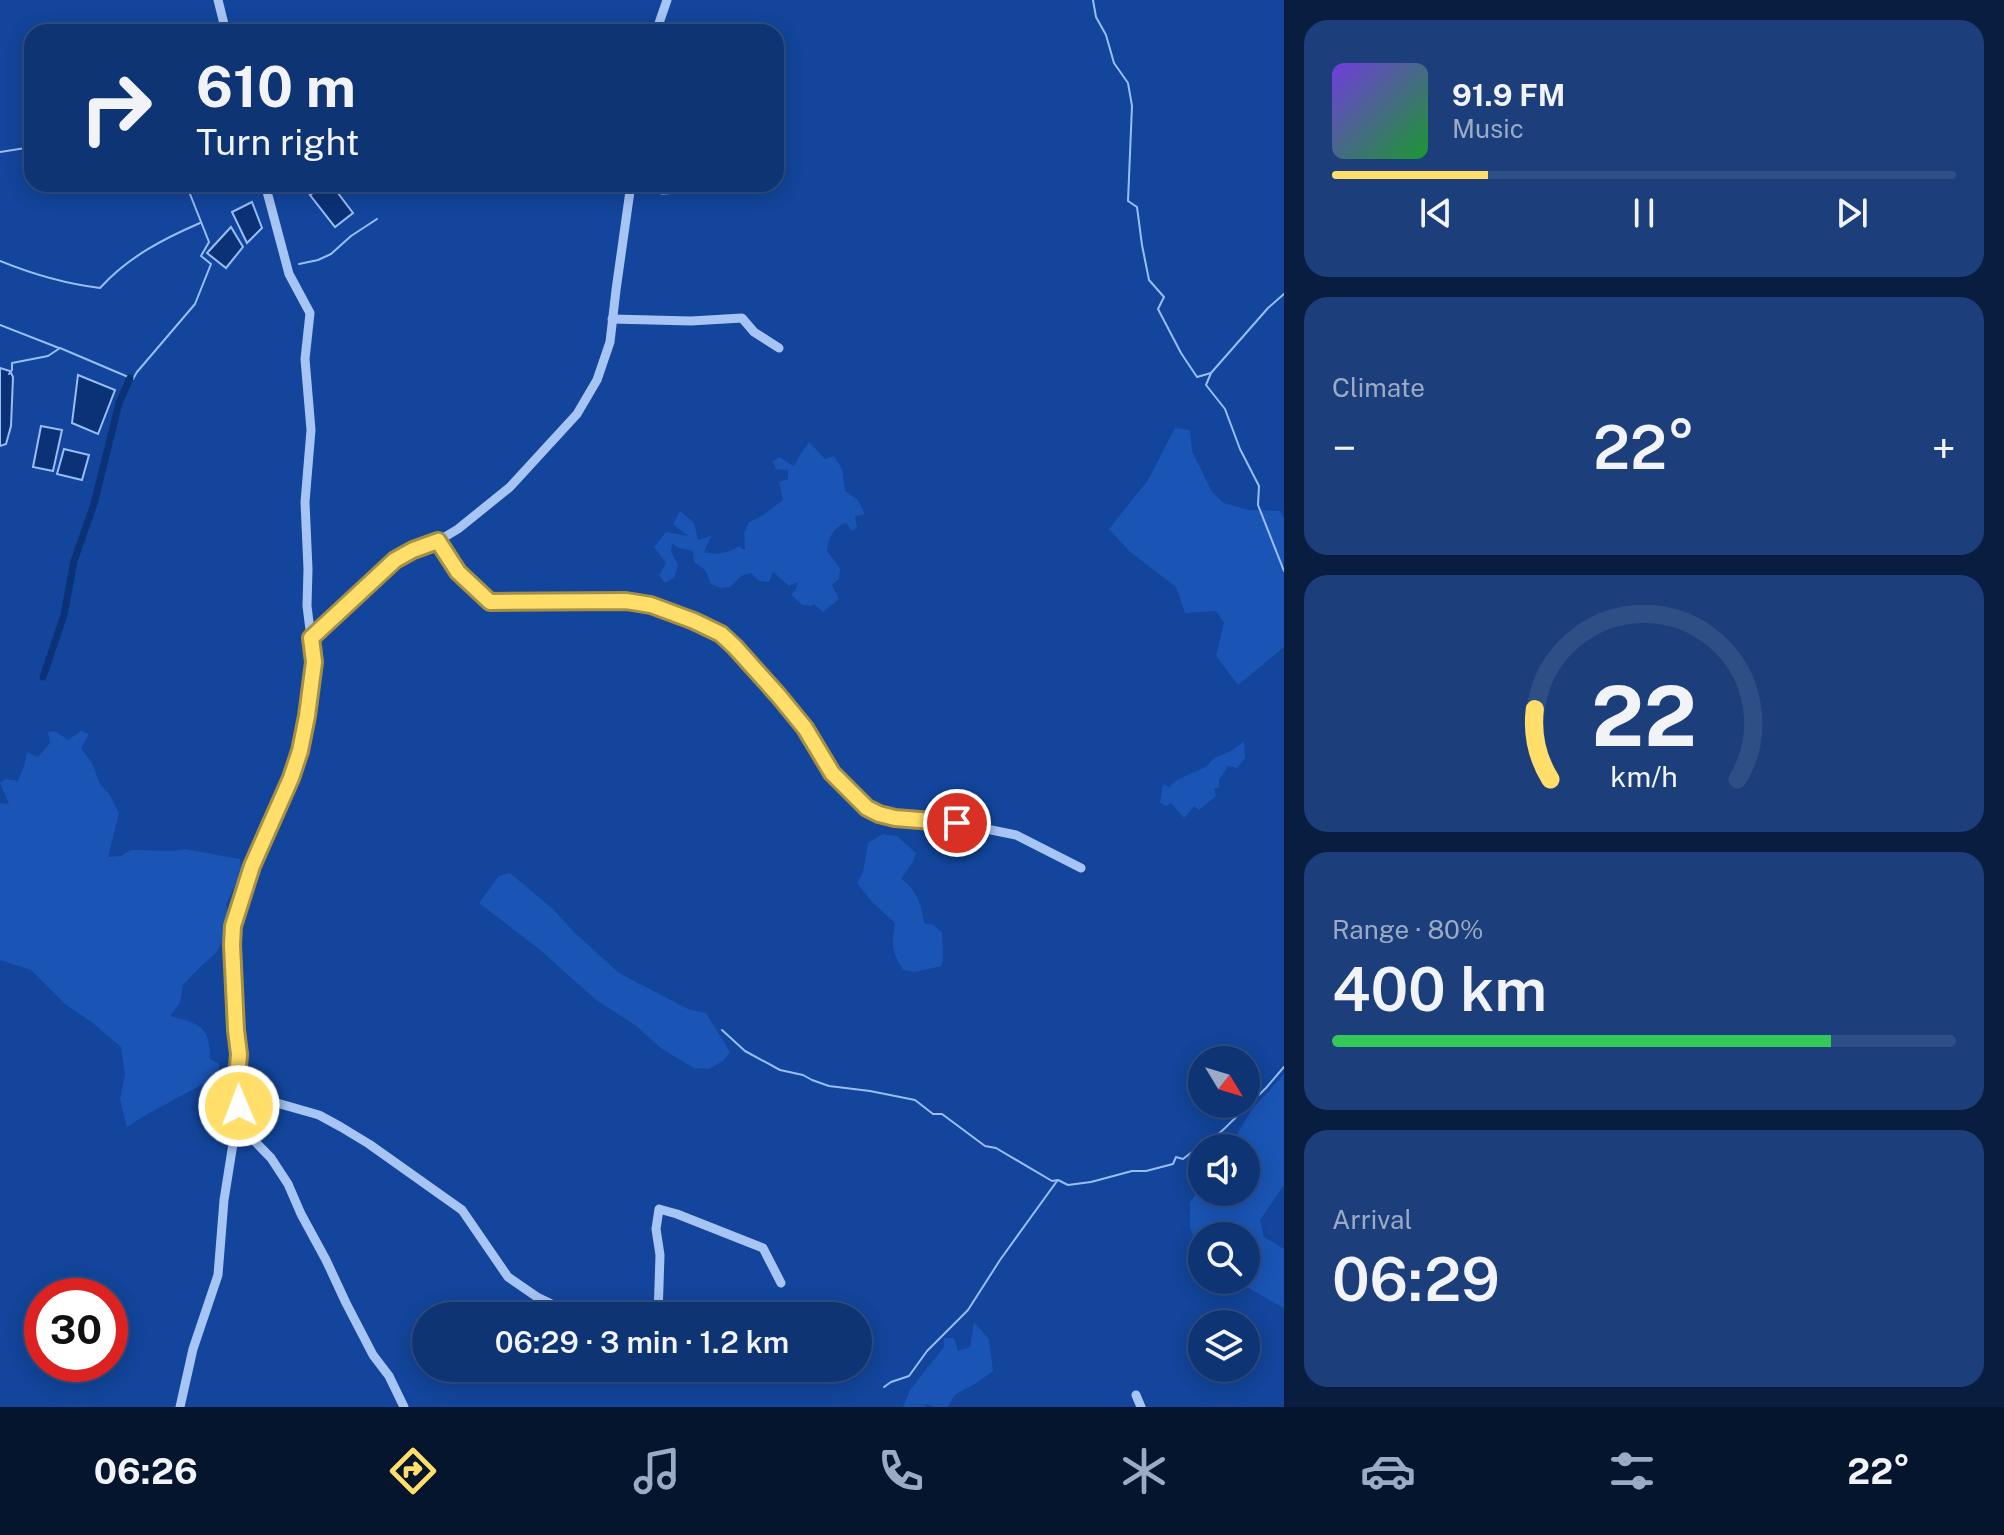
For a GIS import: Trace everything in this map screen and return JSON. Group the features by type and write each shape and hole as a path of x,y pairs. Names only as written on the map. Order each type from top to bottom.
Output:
{"street":[{"path":"218,0 224,24"},
{"path":"659,24 667,0"},
{"path":"180,1407 193,1349 218,1275 224,1200 239,1106 233,926 252,866 300,751 314,662 307,606 305,502 311,430 305,359 310,313 289,274 267,192"},
{"path":"311,638 395,560 458,529 510,487 577,414 597,380 610,342 630,192"},
{"path":"612,319 691,321 742,318 754,332 779,348"},
{"path":"438,541 458,572 490,602 626,601 676,613 721,634 778,695 805,728 832,773 867,808 895,818 957,823 1016,835 1081,868"},
{"path":"238,1092 319,1115 369,1144 462,1210 508,1277 548,1302"},
{"path":"236,1122 271,1158 288,1184 373,1355 389,1376 404,1407"},
{"path":"658,1302 660,1255 656,1229 659,1209 763,1248 781,1283"},
{"path":"1136,1395 1141,1407"}],"shaded area":[{"path":"314,192 337,192 353,213 335,227 310,195"},
{"path":"252,202 262,228 247,243 232,212"},
{"path":"231,227 243,247 226,268 207,253"},
{"path":"0,368 10,371 13,377 11,426 6,444 0,446"},
{"path":"78,375 115,390 98,434 72,423"},
{"path":"41,426 62,430 53,471 33,467"},
{"path":"1175,428 1190,430 1192,451 1212,492 1224,503 1248,510 1280,511 1284,519 1284,647 1238,685 1216,656 1224,623 1216,611 1185,613 1176,587 1129,551 1109,529 1148,480"},
{"path":"809,442 825,459 834,456 842,469 845,491 858,500 865,514 855,516 857,528 852,531 846,523 841,525 829,542 827,551 840,568 839,579 832,585 839,599 823,612 814,604 802,605 791,595 798,582 789,586 773,572 769,582 759,581 751,573 741,576 730,587 720,588 711,584 705,570 694,562 693,551 672,544 671,552 678,565 674,578 665,583 659,575 666,563 654,547 666,532 688,536 673,524 680,511 694,523 698,540 711,536 704,552 722,553 739,546 745,550 744,533 749,522 783,500 779,482 788,479 788,470 776,469 773,462 779,457 794,466"},
{"path":"64,449 89,455 82,480 57,474"},
{"path":"55,731 68,740 81,731 89,734 81,748 119,813 108,857 120,856 131,850 185,849 240,859 242,871 226,904 230,923 225,936 216,953 183,985 180,1003 170,1016 201,1028 208,1039 210,1059 219,1064 219,1074 127,1127 120,1099 125,1075 121,1047 65,1004 31,970 0,960 0,803 9,804 0,783 5,779 18,781 27,752 38,757 50,743 48,732"},
{"path":"1244,741 1245,758 1237,768 1228,766 1219,780 1219,787 1214,789 1216,796 1199,810 1194,806 1184,818 1171,803 1166,806 1160,803 1163,784 1169,787"},
{"path":"883,834 897,836 916,853 901,879 911,887 917,898 924,923 942,932 942,966 914,972 903,970 893,948 895,923 857,883 863,872 868,843"},
{"path":"510,873 553,909 619,973 688,1009 706,1013 730,1052 723,1061 709,1069 694,1068 662,1049 635,1025 596,1000 539,949 479,903 499,876"},
{"path":"1284,1074 1284,1185 1260,1220 1264,1237 1284,1249 1284,1308 1259,1294 1260,1222 1190,1222 1190,1206 1260,1206 1260,1134 1237,1134 1247,1118 1260,1118 1260,1100"},
{"path":"974,1322 989,1339 993,1371 956,1394 947,1407 925,1404 925,1407 903,1407 910,1390 944,1347 944,1338 954,1338 958,1351 970,1347"}],"waterway":[{"path":"1093,0 1096,17 1106,35 1114,63 1128,83 1132,106 1128,201 1137,207 1149,280 1164,297 1158,309 1197,377 1211,373"},
{"path":"0,152 24,148"},
{"path":"9,374 12,363 48,356 60,348 133,379 195,304 211,264 201,256 209,242 189,192"},
{"path":"299,264 331,254 377,219"},
{"path":"0,261 49,278 100,288 122,267 147,250 200,223"},
{"path":"1284,294 1211,373 1206,385 1225,409 1240,449 1259,486 1258,505 1284,571"},
{"path":"0,325 59,348"},
{"path":"43,677 64,615 74,561 94,504 119,403 130,378"},
{"path":"722,1030 745,1051 780,1070 829,1086 915,1100 933,1114 942,1114 985,1146 996,1148 1052,1181 1058,1180 1068,1185 1132,1171 1146,1171 1173,1164 1176,1157 1183,1159 1225,1128 1284,1067"},
{"path":"884,1387 909,1376 927,1351 968,1310 1057,1181"}],"route":[{"path":"239,1106 233,926 252,866 300,751 314,662 311,638 387,567 413,550 438,541 458,572 490,602 626,601 676,613 721,634 778,695 805,728 832,773 867,808 895,818 957,823"}]}
